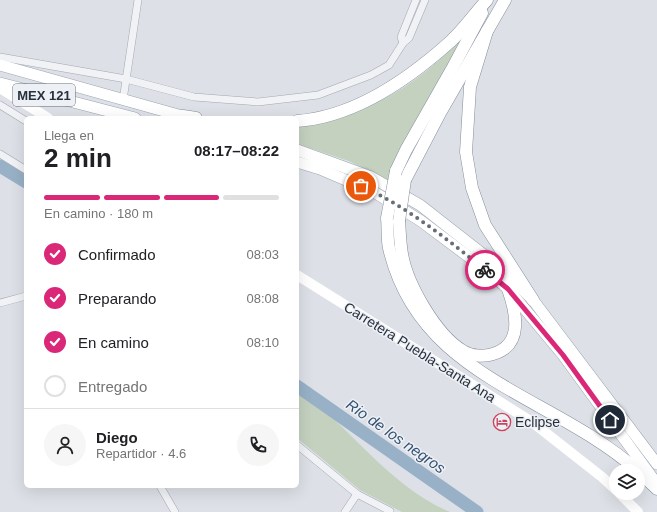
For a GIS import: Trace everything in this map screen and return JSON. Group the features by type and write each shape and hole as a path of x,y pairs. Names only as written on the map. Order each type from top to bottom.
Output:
{"highway":[{"path":"299,121 340,112 391,87 416,71 452,40 488,0"},
{"path":"488,0 396,171 387,218 389,246 398,278 427,327 446,347 498,384 591,437 630,464"},
{"path":"505,0 437,119 406,180 399,221 402,255 415,290 438,326 454,344 464,351 474,355 488,356 499,352 509,344 515,321 515,310 508,289"},
{"path":"487,31 470,87 466,129 467,159 472,188 485,225 533,300"},
{"path":"645,478 657,489"}],"main road":[{"name":"MEX 121","path":"0,65 182,116"},
{"name":"MEX 121","path":"0,83 127,116"},
{"path":"299,151 371,177 420,205 504,270 533,300 657,464"},
{"path":"299,163 320,169 374,192 421,221 462,251 508,289 563,355 657,484"}],"street":[{"path":"123,100 138,0"},
{"path":"403,43 401,38 416,0"},
{"path":"0,57 126,79 194,97 258,102 318,95 371,75 389,65 403,43 409,38 425,0"},
{"path":"0,88 45,116"},
{"path":"0,104 24,121"},
{"path":"0,154 24,169"},
{"name":"Carretera Puebla-Santa Ana","path":"299,277 532,422 609,484"},
{"path":"0,303 24,297"},
{"path":"299,446 357,494 390,511"},
{"path":"161,488 175,512"},
{"path":"345,512 357,494"},
{"path":"626,500 638,512"}],"green space":[{"path":"470,30 388,182 349,161 299,145 299,124 376,102 389,96 402,89 426,71"},
{"path":"299,389 318,404 389,472 408,488 428,501 450,512 402,512 360,490 299,440"}],"waterway":[{"name":"Rio de los negros","path":"0,166 24,181"},
{"name":"Rio de los negros","path":"299,387 477,512"}],"way so far":[{"path":"361,186 374,192 421,221 485,270"}],"place":[{"name":"Eclipse","path":"502,422"}],"route":[{"path":"485,270 508,289 563,355 610,420"}]}
